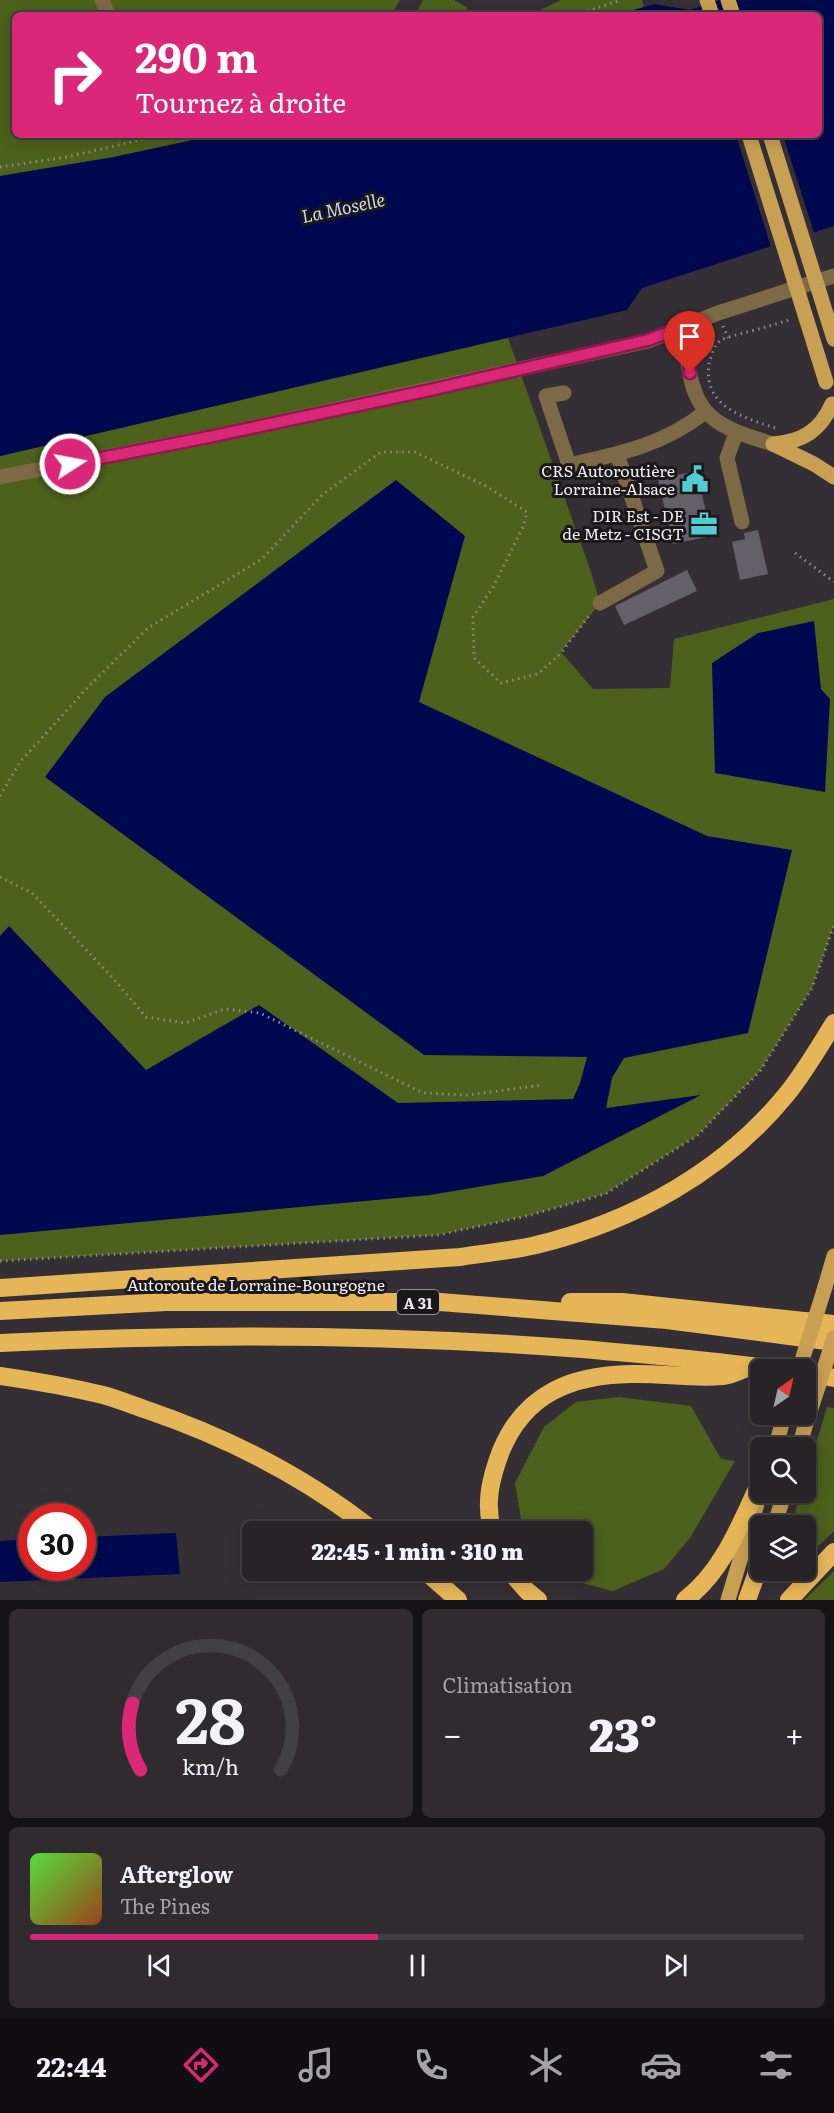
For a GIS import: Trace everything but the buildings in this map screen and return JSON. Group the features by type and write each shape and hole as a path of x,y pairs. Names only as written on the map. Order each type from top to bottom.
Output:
{"highway":[{"path":"0,1288 460,1257 534,1245 592,1229 637,1211 686,1183 719,1159 786,1095 834,1023"},
{"name":"Autoroute de Lorraine-Bourgogne","path":"0,1311 166,1302 440,1302 667,1320 834,1340"},
{"path":"440,1302 622,1302 834,1324"},
{"name":"A 31","path":"0,1343 192,1337 421,1338 750,1365"},
{"path":"491,1521 488,1498 495,1467 507,1437 522,1415 543,1397 564,1385 588,1377 631,1374 725,1376 750,1367"},
{"path":"816,1374 834,1377"},
{"path":"0,1376 105,1396 192,1425 304,1481 362,1521"},
{"path":"685,1600 701,1588 721,1563 750,1503"},
{"path":"789,1600 834,1552"},
{"path":"436,1581 458,1600"},
{"path":"518,1581 538,1600"},
{"path":"747,1600 754,1581"}],"main road":[{"path":"750,138 833,406 820,425 810,434 788,443 773,444"},
{"path":"771,138 834,339"},
{"path":"773,444 814,464 834,477"},
{"path":"802,1359 834,1256"},
{"path":"802,1437 834,1340"},
{"path":"728,1600 757,1503"},
{"path":"752,1600 758,1581"}],"street":[{"path":"0,477 209,437 648,340 718,313 834,276"},
{"path":"686,326 690,373 695,393 705,412 718,423 736,432 773,444"},
{"path":"564,393 546,396 568,465 638,448 679,431 705,412"},
{"path":"736,432 726,458 742,522"},
{"path":"600,603 657,571 617,454"}],"path":[{"path":"585,12 621,0"},
{"path":"0,167 66,157 148,138"},
{"path":"782,430 740,416 725,406 715,395 709,381 709,365 712,351 720,340 802,316"},
{"path":"0,795 20,762 89,686 148,628 262,559 322,495 381,452 415,452 486,486 526,512 523,528 493,587 473,617 474,658 501,683 538,674 561,652 600,603"},
{"path":"795,553 834,582"},
{"path":"0,877 32,892 112,977 146,1017 185,1023 225,1009 260,1013 423,1093 467,1095 543,1085"},
{"path":"0,1261 438,1235 527,1216 605,1194 698,1135 760,1071 812,988 834,926"}],"green space":[{"path":"0,0 400,0 393,12 12,12 12,138 202,138 114,157 0,176"},
{"path":"423,0 454,0 468,8 464,12 417,12"},
{"path":"561,0 642,0 644,7 627,12 536,12"},
{"path":"508,338 600,603 561,652 593,689 670,688 674,639 834,599 834,925 812,988 760,1071 698,1135 605,1194 527,1216 438,1235 0,1261 0,456"},
{"path":"619,1397 691,1406 721,1459 735,1461 690,1538 664,1569 613,1591 574,1581 593,1581 593,1521 521,1521 515,1483 544,1427 576,1402"},
{"path":"827,1407 834,1408 834,1531 816,1548 816,1515 794,1515 798,1503 816,1503 816,1444"},
{"path":"834,1571 834,1600 804,1600 831,1574"}],"water":[{"name":"La Moselle","path":"720,0 834,0 834,226 642,288 627,310 0,456 0,176 114,157 202,138 822,138 822,12 627,12 654,4 690,10"},
{"path":"396,480 465,536 419,702 707,836 792,850 748,1033 624,1058 612,1078 606,1108 701,1095 543,1176 430,1195 0,1235 0,936 9,926 146,1070 259,1005 398,1103 573,1099 587,1057 424,1055 45,777 105,697"},
{"path":"814,621 821,689 830,699 825,792 715,773 712,663 758,633"},
{"path":"176,1533 180,1574 96,1578 96,1536"},
{"path":"18,1540 18,1581 22,1581 0,1582 0,1541"}],"pier":[{"path":"737,138 784,138 815,236 772,250"}],"place":[{"name":"CRS Autoroutière Lorraine-Alsace","path":"695,479"},
{"name":"DIR Est - DE de Metz - CISGT","path":"704,524"}],"route":[{"path":"70,464 430,390 648,340 686,326 690,373"}]}
